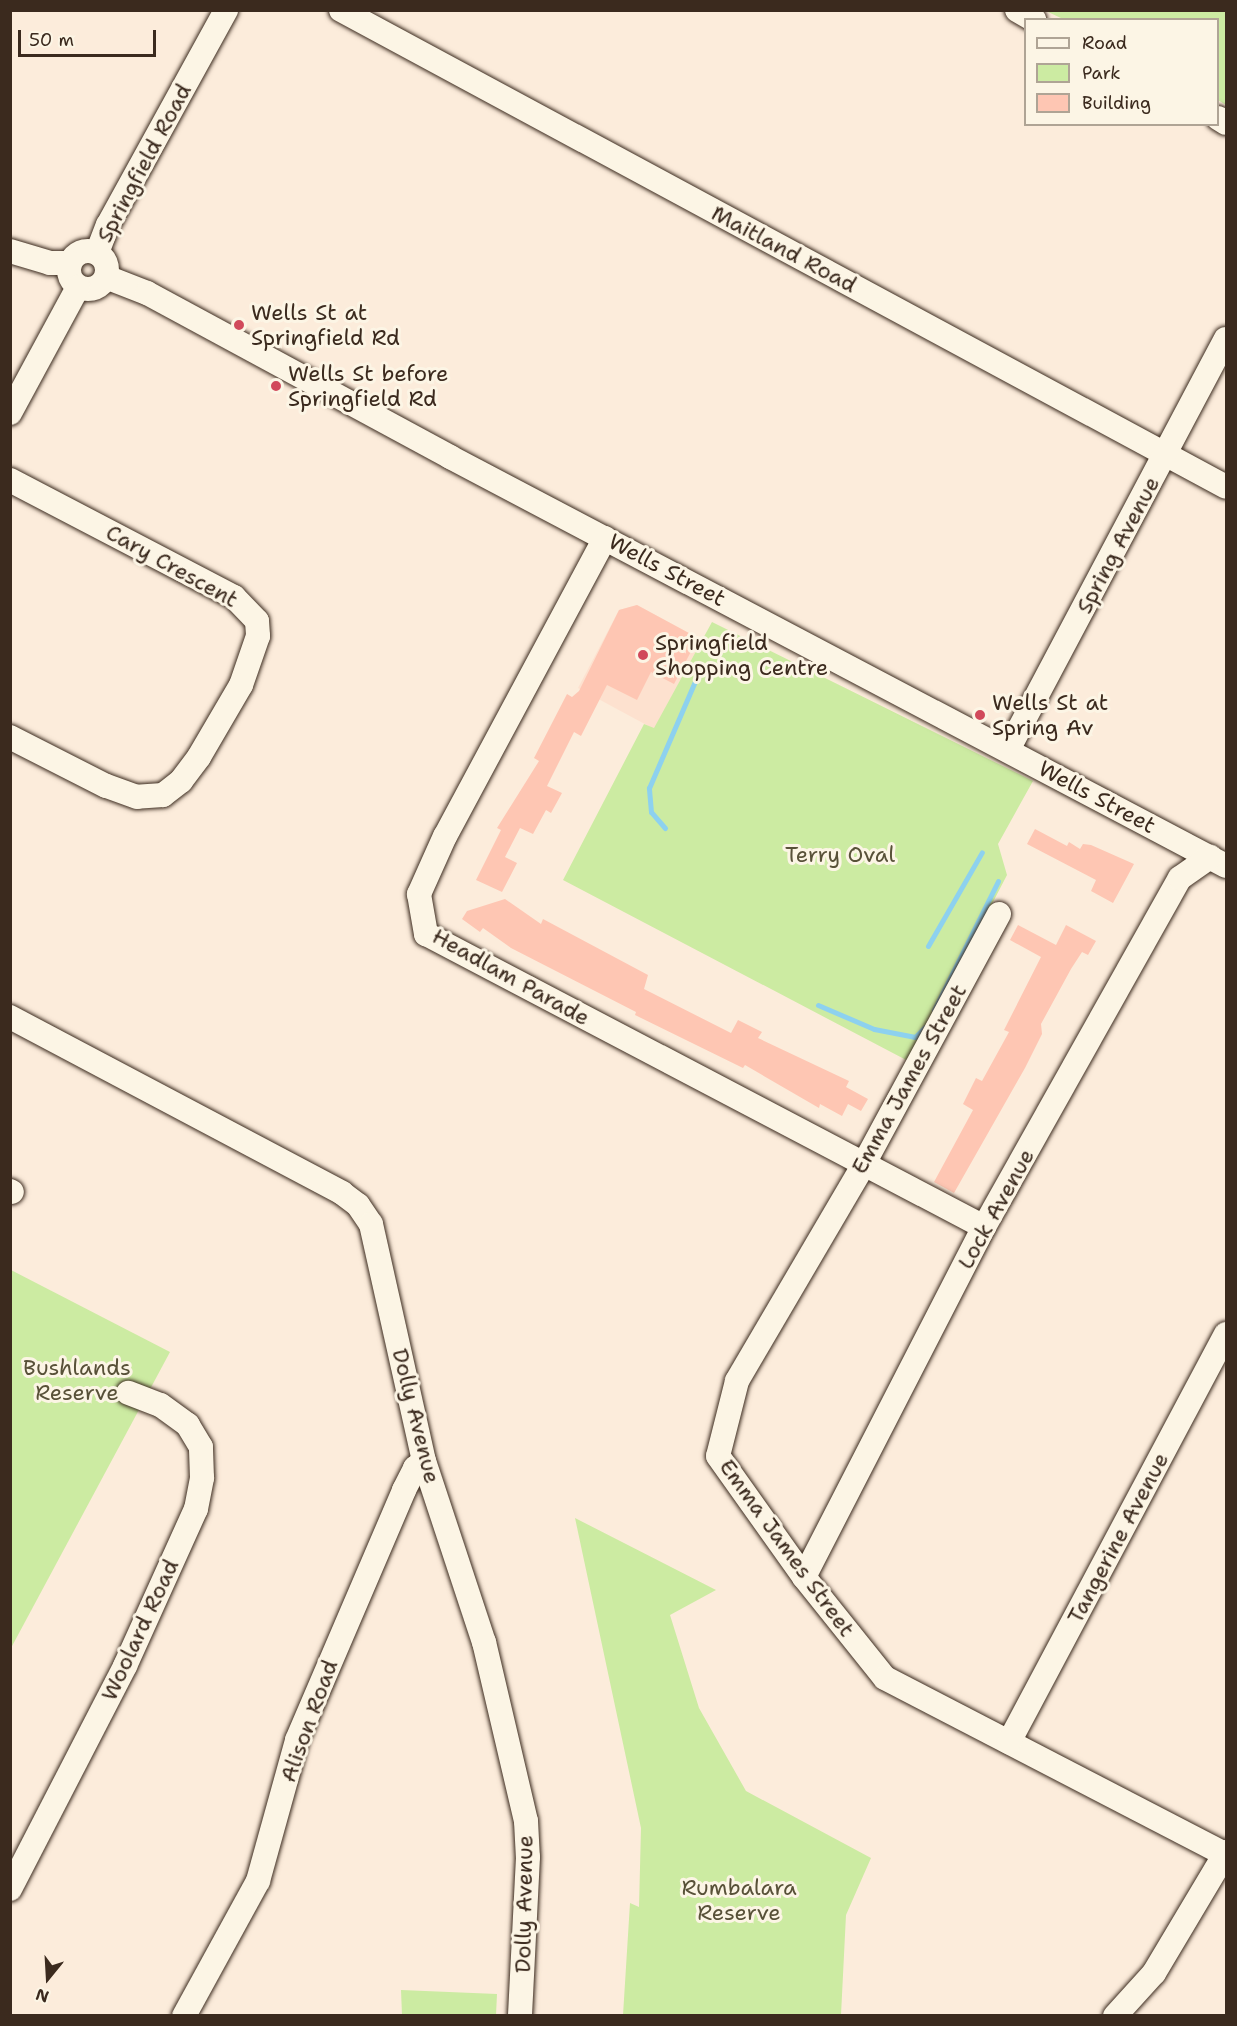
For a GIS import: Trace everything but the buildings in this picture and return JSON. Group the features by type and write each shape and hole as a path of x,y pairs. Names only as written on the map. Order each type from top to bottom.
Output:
{"street":[{"name":"Springfield Road","path":"97,253 108,225 226,10"},
{"name":"Maitland Road","path":"342,10 1227,487"},
{"path":"1017,10 1031,18"},
{"path":"10,251 50,263 70,263 84,251 97,253 106,265 106,277 98,287 78,287"},
{"path":"70,263 69,274 78,287"},
{"name":"Wells Street","path":"106,277 147,293 605,538 1218,861"},
{"path":"10,413 78,287"},
{"name":"Spring Avenue","path":"1008,750 1227,339"},
{"name":"Cary Crescent","path":"10,480 234,597 257,621 258,636 240,685 199,757 181,782 163,795 137,797 106,786 10,737"},
{"name":"Headlam Parade","path":"605,538 445,836 419,894 426,934 863,1166 984,1227"},
{"name":"Lock Avenue","path":"804,1577 984,1227 1180,878 1218,861"},
{"name":"Emma James Street","path":"999,914 863,1166 737,1382 718,1456 804,1577 885,1678 1226,1854"},
{"name":"Dolly Avenue","path":"10,1017 342,1193 358,1205 371,1224 424,1461 484,1642 526,1821 528,1857 520,2016"},
{"name":"Tangerine Avenue","path":"1009,1742 1227,1334"},
{"name":"Woolard Road","path":"10,1889 125,1666 196,1509 202,1478 201,1447 188,1425 160,1405 128,1392"},
{"name":"Alison Road","path":"184,2016 258,1881 297,1740 404,1490 415,1468 424,1461"},
{"path":"1115,2016 1154,1972 1226,1854"}],"shaded area":[{"name":"Springfield Shopping Centre","path":"637,605 702,640 654,729 578,688 619,610"}],"green space":[{"path":"1046,11 1226,11 1226,105 1219,101 1219,18 1061,18"},
{"name":"Terry Oval","path":"712,622 1033,781 998,844 1007,875 910,1062 563,880 644,724 654,728"},
{"name":"Bushlands Reserve","path":"11,1270 170,1352 11,1648"},
{"name":"Rumbalara Reserve","path":"575,1518 716,1590 670,1615 699,1708 746,1791 871,1858 846,1915 841,2015 623,2015 630,1903 639,1907 641,1828"},
{"path":"401,1990 497,1994 496,2015 402,2015"}],"waterway":[{"path":"665,828 651,812 649,788 696,679"},
{"path":"928,946 982,852"},
{"path":"934,1010 998,881"},
{"path":"818,1005 874,1029 915,1037 925,1027"}],"place":[{"name":"Wells St at Springfield Rd","path":"239,325"},
{"name":"Wells St before Springfield Rd","path":"276,386"},
{"name":"Springfield Shopping Centre","path":"643,655"},
{"name":"Wells St at Spring Av","path":"980,715"}]}
